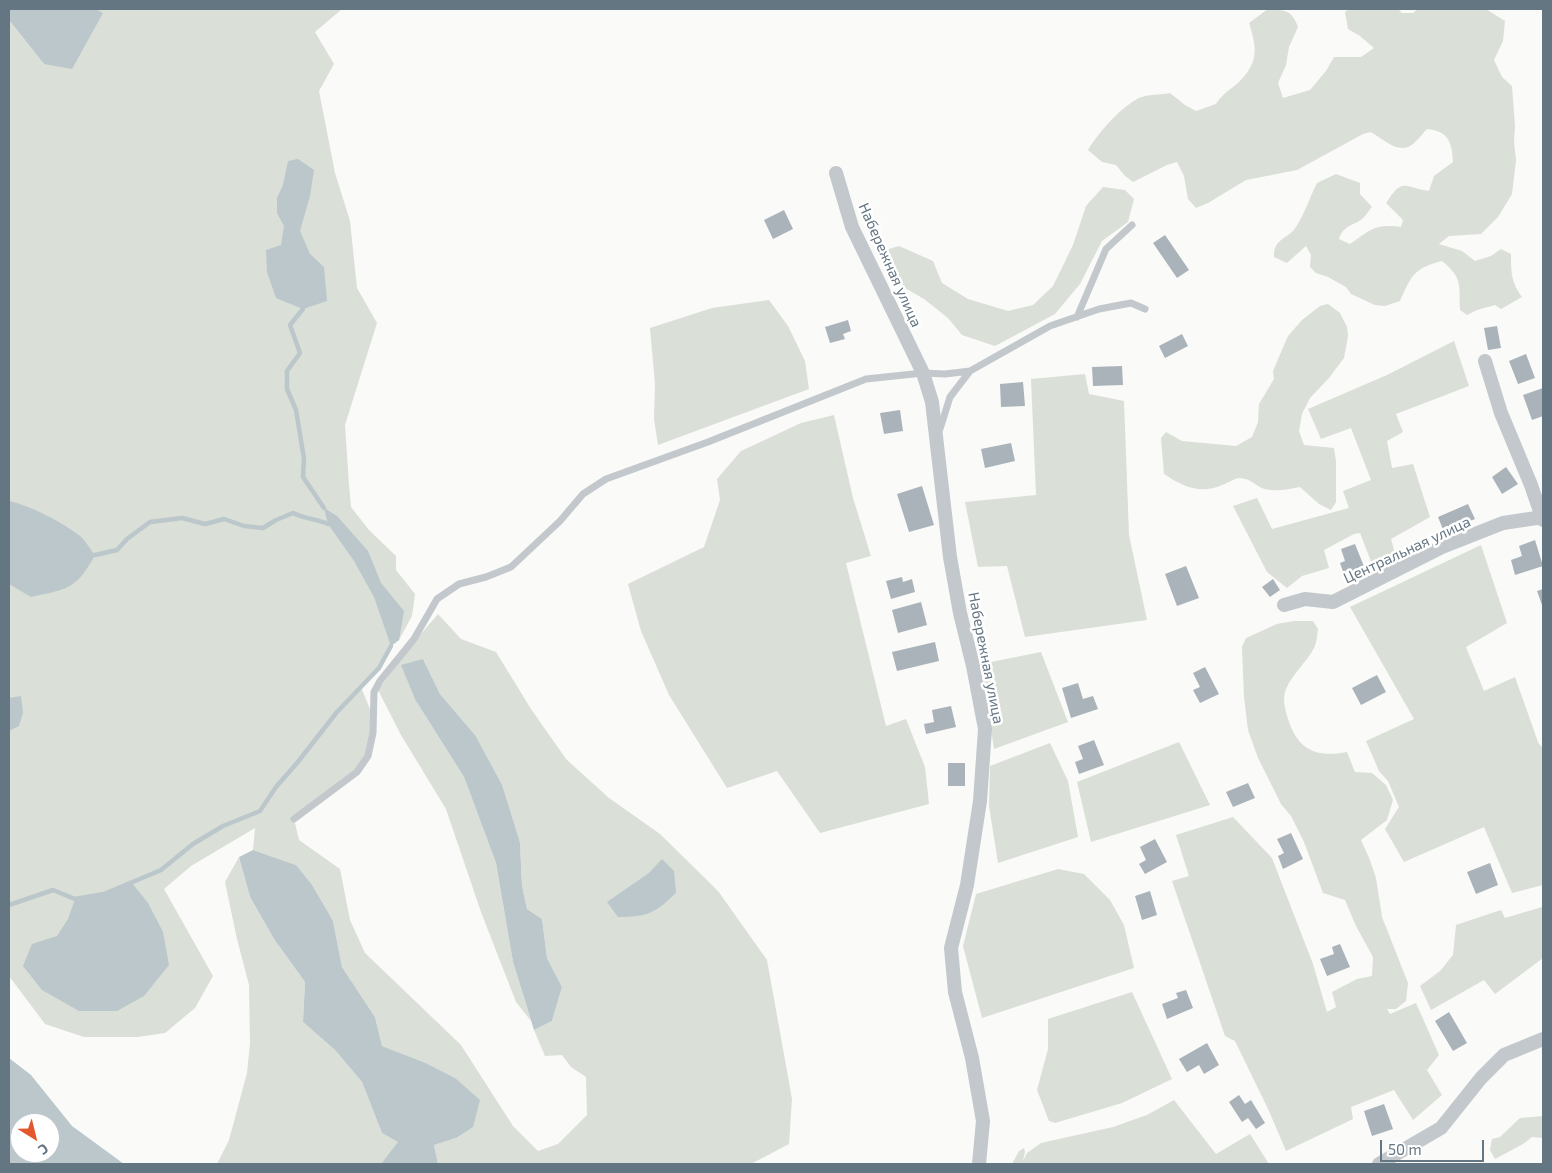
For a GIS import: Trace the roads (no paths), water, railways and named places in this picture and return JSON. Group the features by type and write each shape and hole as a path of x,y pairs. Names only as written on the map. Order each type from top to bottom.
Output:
{"street":[{"name":"Набережная улица","path":"836,173 852,227 923,373 932,402 950,557 985,729 980,801 967,885 951,948 955,992 972,1058 983,1121 979,1164"},
{"path":"1485,361 1501,413 1543,518"},
{"name":"Центральная улица","path":"1284,605 1305,599 1334,602 1442,547 1504,524 1543,518"},
{"path":"1379,1164 1441,1128 1481,1078 1504,1055 1543,1039"}],"lane":[{"path":"1077,317 1106,249 1132,224"},
{"path":"294,819 357,772 368,756 373,733 374,692 380,681 414,639 437,599 459,584 486,577 511,567 560,522 583,494 606,479 708,442 866,379 923,373 945,374 970,371 1050,326 1099,310 1131,304 1146,308"},
{"path":"937,442 941,421 950,397 970,371"}],"waterway":[{"path":"303,309 290,325 300,353 287,371 287,389 296,410 304,459 303,477 324,508"},
{"path":"95,555 117,550 127,539 150,522 182,518 205,524 224,519 244,526 263,528 293,513 328,524"},
{"path":"9,905 53,890 75,899 104,894 161,870 193,844 223,826 260,811 276,787 337,712 379,668 391,646"}]}
